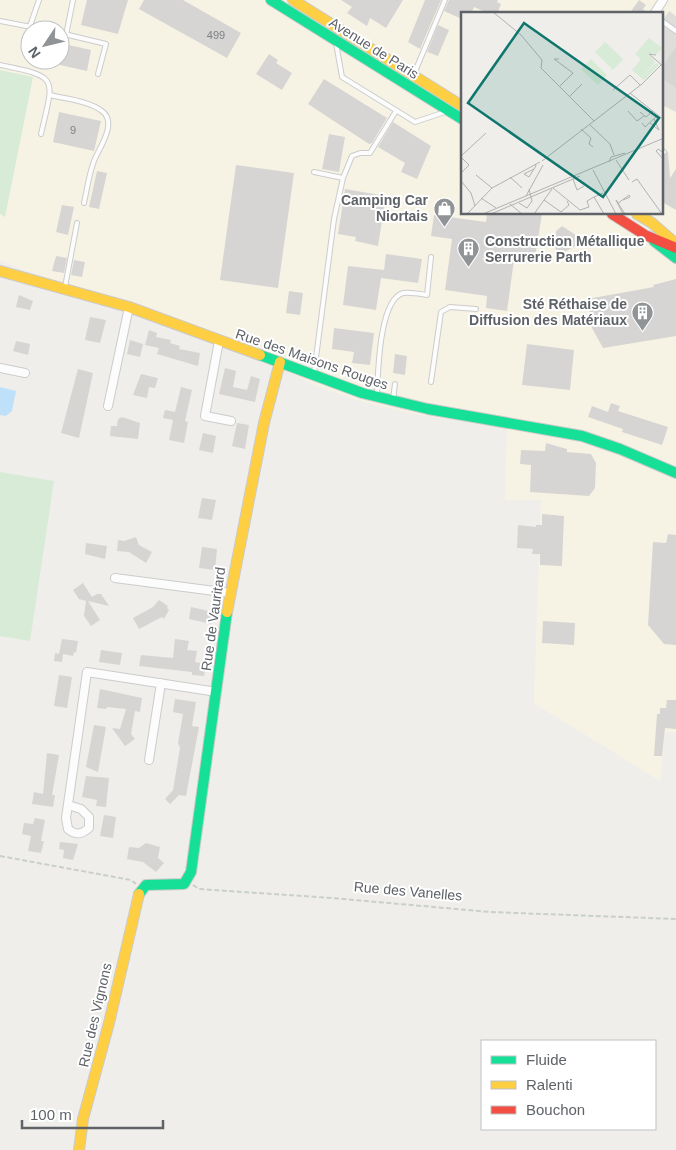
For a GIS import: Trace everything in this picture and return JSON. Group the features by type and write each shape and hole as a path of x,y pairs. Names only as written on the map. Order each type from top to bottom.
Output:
{"street":[{"name":"Avenue de Paris","path":"271,0 461,119"},
{"name":"Avenue de Paris","path":"293,0 461,105"},
{"path":"655,12 663,0"},
{"path":"614,215 676,258"},
{"path":"639,215 676,236"},
{"path":"652,223 676,244"},
{"path":"645,235 676,248"},
{"name":"Rue des Maisons Rouges","path":"0,271 129,308 314,376 377,397 582,436 620,449 676,473"},
{"path":"108,406 129,308"},
{"path":"219,341 205,416 231,421"},
{"name":"Rue de Vauritard","path":"186,882 191,872 218,692 230,593 264,423 280,362"},
{"path":"0,368 25,373"},
{"path":"115,578 230,593"},
{"path":"68,805 87,672 218,692"},
{"path":"149,760 161,683"},
{"path":"142,888 151,884 175,886 186,882"},
{"name":"Rue des Vignons","path":"79,1150 83,1119 115,996 133,909 142,888"}],"lane":[{"path":"32,20 39,0"},
{"path":"69,20 73,0"},
{"path":"413,75 445,0"},
{"path":"0,21 20,24"},
{"path":"664,23 676,31"},
{"path":"70,35 106,44 98,74"},
{"path":"336,40 342,77 415,122 448,111"},
{"path":"0,65 36,72 46,77 50,84 50,95 41,134"},
{"path":"50,95 88,105 103,111 107,117 108,126 105,141 95,160 84,203"},
{"path":"314,376 334,219 343,178 352,156 360,152 370,154 396,111"},
{"path":"314,172 343,178"},
{"path":"64,289 77,222"},
{"path":"377,397 379,362 387,309 393,300 402,294 427,294 431,258"},
{"path":"431,382 442,312 450,307 476,309"},
{"path":"392,401 394,384"}],"path":[{"path":"0,856 131,880 142,888"},
{"name":"Rue des Vanelles","path":"186,882 199,889 332,898 490,912 676,919"}],"shaded area":[{"path":"0,0 676,0 676,732 665,732 660,781 534,703 541,500 505,500 507,428 420,415 359,401 316,386 286,371 279,362 0,261"},
{"path":"669,11 676,16 676,112 664,106 664,19"}],"green space":[{"path":"0,70 33,77 5,217 0,214"},
{"path":"0,472 54,481 30,641 0,636"}],"water":[{"path":"0,387 16,391 12,411 6,416 0,415"}],"building":[{"path":"87,0 128,0 118,34 81,25"},
{"path":"144,0 183,0 241,33 227,58 139,9"},
{"path":"341,0 403,0 386,28 370,18 367,26 347,13 352,7"},
{"path":"425,0 441,0 420,49 408,42"},
{"path":"449,0 498,0 497,2 501,4 498,12 485,12 474,7 472,12 461,12 461,19 444,11"},
{"path":"639,0 646,5 643,9 646,12 630,12"},
{"path":"438,25 449,30 438,56 427,52"},
{"path":"70,45 91,50 87,71 70,67"},
{"path":"676,47 676,88 664,79 664,64"},
{"path":"269,54 278,60 276,63 292,73 282,90 256,74"},
{"path":"324,79 387,118 372,143 369,144 308,104"},
{"path":"59,112 101,121 94,151 53,142"},
{"path":"393,122 431,146 417,179 401,172 405,163 378,147"},
{"path":"329,134 345,137 339,172 322,169"},
{"path":"668,152 670,178 676,169 676,210 664,203 664,154"},
{"path":"236,165 294,173 278,288 220,280"},
{"path":"97,171 107,173 99,209 89,207"},
{"path":"345,189 386,196 378,246 355,241 356,237 338,234"},
{"path":"62,205 74,207 68,235 56,232"},
{"path":"434,215 486,222 487,215 542,215 534,263 514,260 507,311 486,308 487,296 445,290 452,239 431,236"},
{"path":"562,226 585,241 559,255 554,246 556,231"},
{"path":"386,254 422,259 418,283 381,278 376,310 343,305 348,266 384,270"},
{"path":"56,256 67,258 64,273 52,271"},
{"path":"74,260 85,262 82,277 71,275"},
{"path":"676,279 676,336 603,348 592,328 587,299 654,287 653,285"},
{"path":"289,291 303,293 300,315 286,313"},
{"path":"19,295 33,301 30,310 16,307"},
{"path":"90,317 106,320 100,343 85,340"},
{"path":"334,328 374,333 370,365 352,363 354,352 332,349"},
{"path":"149,330 157,333 156,337 171,340 170,343 180,346 179,349 200,353 198,366 157,354 159,348 145,345"},
{"path":"130,340 143,344 140,357 127,354"},
{"path":"16,341 30,344 28,355 13,351"},
{"path":"527,344 574,350 570,390 522,385"},
{"path":"395,354 407,356 405,375 393,373"},
{"path":"225,368 236,371 233,387 247,390 251,376 260,379 255,402 219,394"},
{"path":"78,369 93,373 79,438 61,433"},
{"path":"141,374 158,378 155,388 149,387 147,398 133,395"},
{"path":"181,387 192,390 185,421 188,422 184,443 169,440 173,420 163,418 165,410 175,412"},
{"path":"611,403 620,406 618,411 668,427 662,445 622,432 623,429 588,417 592,406 608,412"},
{"path":"122,417 140,423 138,439 110,436 111,426 117,426 118,419"},
{"path":"237,423 249,425 245,449 232,446"},
{"path":"203,433 216,436 213,453 199,450"},
{"path":"546,443 567,449 567,452 591,454 596,463 595,488 589,496 530,492 531,465 520,464 521,450 545,451"},
{"path":"202,498 216,500 212,520 198,518"},
{"path":"542,514 564,516 562,566 540,565 540,554 532,554 533,549 517,548 518,525 536,527 536,525 542,525"},
{"path":"668,534 676,535 676,645 664,644 648,625 653,542 666,543"},
{"path":"136,537 139,545 152,552 146,563 129,552 117,551 118,540 124,541"},
{"path":"86,543 107,546 105,559 85,554"},
{"path":"202,547 217,549 215,570 199,568"},
{"path":"83,583 92,597 101,594 109,606 88,601 100,620 91,626 84,616 86,601 79,599 73,590"},
{"path":"159,600 168,606 169,610 164,619 162,617 139,629 133,618 153,607"},
{"path":"191,607 213,612 211,624 189,619"},
{"path":"543,621 575,623 574,645 542,643"},
{"path":"62,639 78,641 76,653 74,652 73,656 63,654 62,662 54,661 55,653 59,654"},
{"path":"175,639 189,641 187,650 197,651 195,662 206,664 204,676 192,675 192,672 139,666 141,655 173,658"},
{"path":"101,650 122,653 120,665 99,662"},
{"path":"59,675 72,677 67,708 54,706"},
{"path":"100,689 142,698 140,712 135,711 131,734 135,739 125,746 112,728 120,729 126,709 97,708"},
{"path":"175,699 196,702 192,726 199,727 186,796 179,795 170,804 165,799 173,790 183,714 173,712"},
{"path":"667,700 676,700 676,729 665,728 662,756 654,756 657,714 660,714 660,708 666,708"},
{"path":"94,725 106,727 98,772 86,767"},
{"path":"47,753 59,755 52,795 55,795 53,807 32,804 34,792 43,794"},
{"path":"86,776 109,778 106,807 96,806 97,800 82,797"},
{"path":"104,815 116,817 113,838 100,836"},
{"path":"35,818 45,820 41,841 44,841 41,853 28,851 31,836 22,834 24,823 33,824"},
{"path":"60,842 78,844 73,860 63,858 64,850 59,849"},
{"path":"146,843 160,847 158,858 164,863 156,872 143,862 127,859 129,847 139,848"}],"traffic: fast":[{"path":"271,0 461,118"},
{"path":"654,241 676,258"},
{"path":"260,355 362,393 428,409 582,436 620,449 676,473"},
{"path":"139,894 146,885 184,884 191,872 227,612"}],"traffic: slow":[{"path":"293,0 461,105"},
{"path":"639,215 652,223 676,244"},
{"path":"0,271 129,307 260,355"},
{"path":"227,612 264,423 280,362"},
{"path":"79,1150 83,1119 109,1023 139,894"}],"traffic: jam":[{"path":"614,215 645,235 676,248"}],"place":[{"name":"Camping Car Niortais","path":"444,227"},
{"name":"Construction Métallique Serrurerie Parth","path":"469,268"},
{"name":"Sté Réthaise de Diffusion des Matériaux","path":"643,331"}]}
